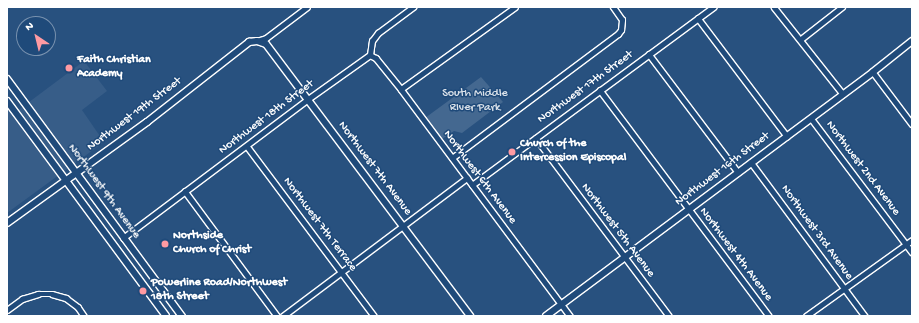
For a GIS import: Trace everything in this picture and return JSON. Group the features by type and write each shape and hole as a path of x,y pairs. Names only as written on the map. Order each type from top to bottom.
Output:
{"street":[{"path":"256,41 266,38 307,7"},
{"path":"370,55 372,41 378,34 414,7"},
{"path":"506,7 509,12"},
{"path":"401,89 515,7"},
{"path":"452,158 606,44 621,30 622,20 613,7"},
{"name":"Northwest 17th Street","path":"472,185 713,7"},
{"path":"774,7 844,94"},
{"path":"801,39 842,7"},
{"path":"698,18 787,136"},
{"name":"Northwest 7th Avenue","path":"256,41 266,44 470,316"},
{"name":"Northwest 19th Street","path":"7,223 147,122 249,42 256,41"},
{"name":"Northwest 16th Street","path":"546,316 844,94 912,41"},
{"path":"649,54 738,172"},
{"name":"Northwest 6th Avenue","path":"370,55 376,58 401,89 570,316"},
{"name":"Northwest 18th Street","path":"123,238 308,99 370,55"},
{"path":"873,72 912,124"},
{"name":"Northwest 9th Avenue","path":"7,79 182,316"},
{"name":"Northwest 4th Avenue","path":"600,90 769,316"},
{"name":"Northwest 9th Avenue","path":"7,101 166,316"},
{"name":"Northwest 2nd Avenue","path":"811,118 912,252"},
{"name":"Northwest 5th Avenue","path":"536,138 668,316"},
{"name":"Northwest 7th Terrace","path":"247,146 374,316"},
{"name":"Northwest 3rd Avenue","path":"751,162 865,316"},
{"path":"283,316 467,178"},
{"path":"185,192 278,316"},
{"path":"806,316 912,240"},
{"path":"7,310 22,299 38,294 52,294 66,298 78,307 84,316"}],"shaded area":[{"path":"84,61 107,91 82,110 104,142 7,213 7,106 13,114"}],"green space":[{"name":"South Middle RIver Park","path":"481,77 503,102 462,133 454,131 442,139 425,118"}],"place":[{"name":"Faith Christian Academy","path":"69,68"},
{"name":"Church of the Intercession Episcopal","path":"512,152"},
{"name":"Northside Church of Christ","path":"165,244"},
{"name":"Powerline Road/Northwest 18th Street","path":"143,291"}]}
